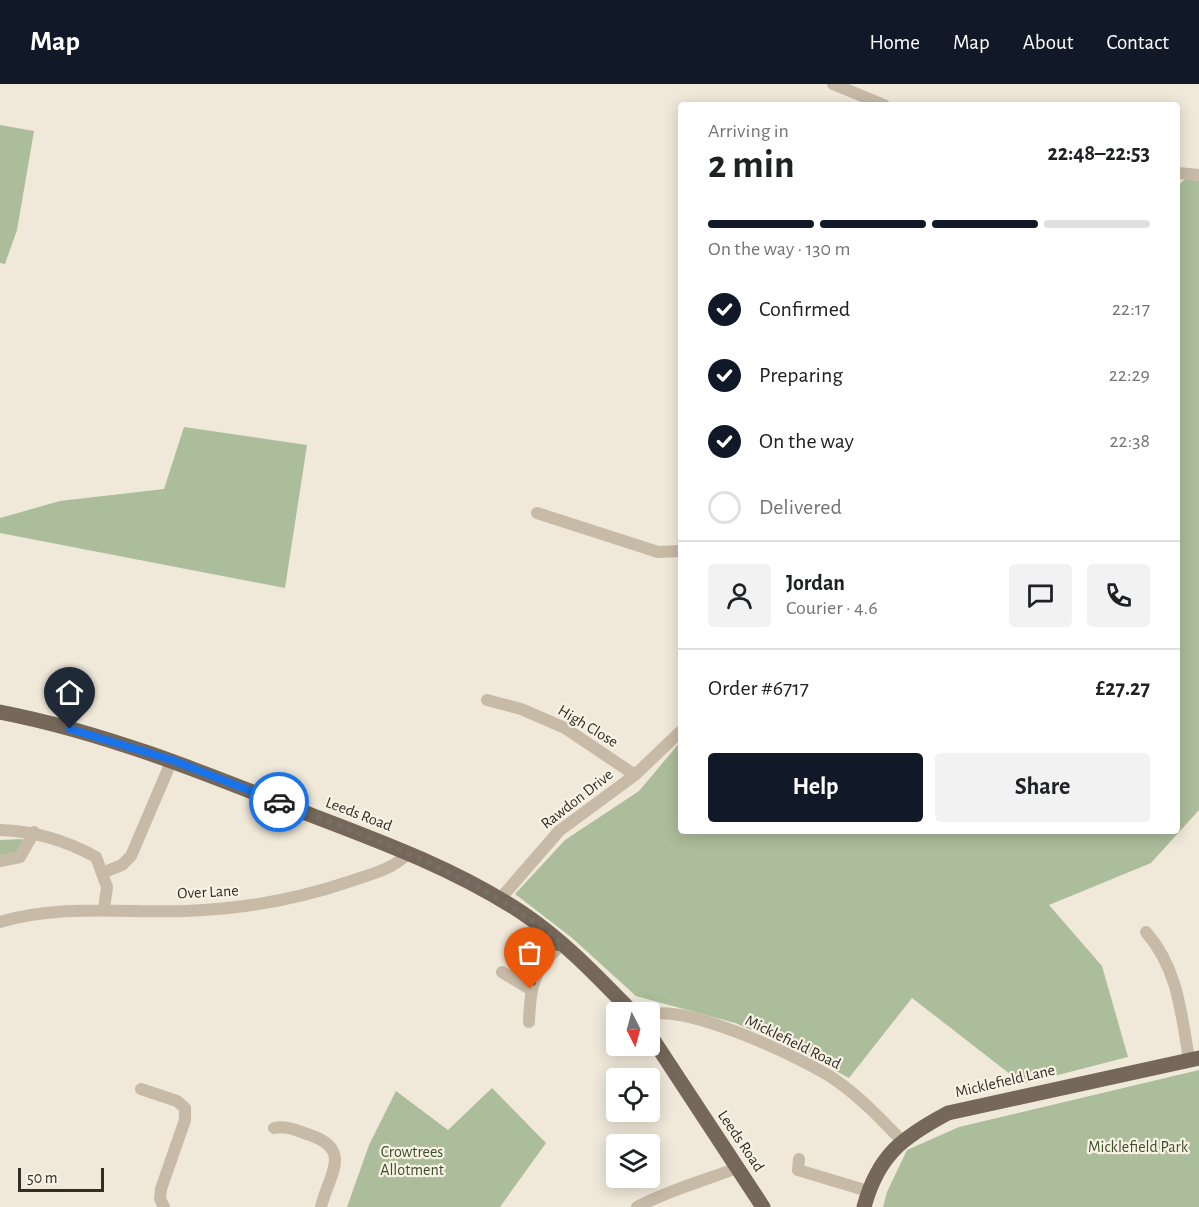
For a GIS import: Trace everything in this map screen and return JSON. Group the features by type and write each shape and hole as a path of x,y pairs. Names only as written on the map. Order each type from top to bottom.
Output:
{"main road":[{"name":"Leeds Road","path":"0,712 75,730 172,760 409,853 500,899 584,962 622,1002"},
{"name":"Leeds Road","path":"660,1050 763,1207"},
{"name":"Micklefield Lane","path":"864,1207 868,1191 882,1164 902,1141 948,1113 1194,1058"}],"street":[{"path":"833,84 877,102"},
{"path":"1180,175 1199,176"},
{"path":"537,513 658,552 678,551"},
{"name":"High Close","path":"487,700 521,709 565,728 635,776"},
{"name":"Rawdon Drive","path":"500,899 559,831 635,776 678,734"},
{"path":"102,873 122,865 131,856 172,760"},
{"path":"0,830 34,832 77,847 96,857 107,887 104,909"},
{"path":"0,861 20,857 34,832"},
{"name":"Over Lane","path":"0,922 61,910 185,911 249,907 314,894 395,866 409,853"},
{"path":"1146,932 1162,951 1171,972 1194,1058"},
{"path":"529,1022 530,989 544,960 562,944"},
{"path":"502,972 530,989"},
{"name":"Micklefield Road","path":"660,1013 666,1012 704,1022 790,1055 837,1081 902,1141"},
{"path":"141,1089 177,1101 185,1108 185,1120 161,1189 160,1200 164,1207"},
{"path":"274,1128 283,1126 324,1140 335,1152 335,1168 321,1207"},
{"path":"799,1159 798,1170 868,1191"},
{"path":"637,1207 664,1192 704,1181 737,1168"}],"green space":[{"path":"0,125 34,131 17,230 5,264 0,263"},
{"path":"1185,179 1199,181 1199,810 1180,831 1180,184"},
{"path":"184,427 307,445 285,588 0,533 0,518 60,501 164,489"},
{"path":"678,745 678,834 1177,834 1151,863 1049,905 1102,966 1128,1057 1023,1084 912,998 849,1078 792,1047 735,1023 636,996 571,937 515,894 565,840 639,791"},
{"path":"22,839 23,844 16,854 0,857 0,840"},
{"name":"Micklefield Park","path":"1199,1070 1199,1207 883,1207 887,1192 907,1150 959,1127"},
{"name":"Crowtrees Allotment","path":"492,1088 546,1143 500,1207 347,1207 369,1145 396,1091 448,1130"}],"way so far":[{"path":"279,802 381,841 439,867 500,899 546,931 562,944 544,960 530,989"}],"route":[{"path":"70,729 172,760 279,802"}]}
